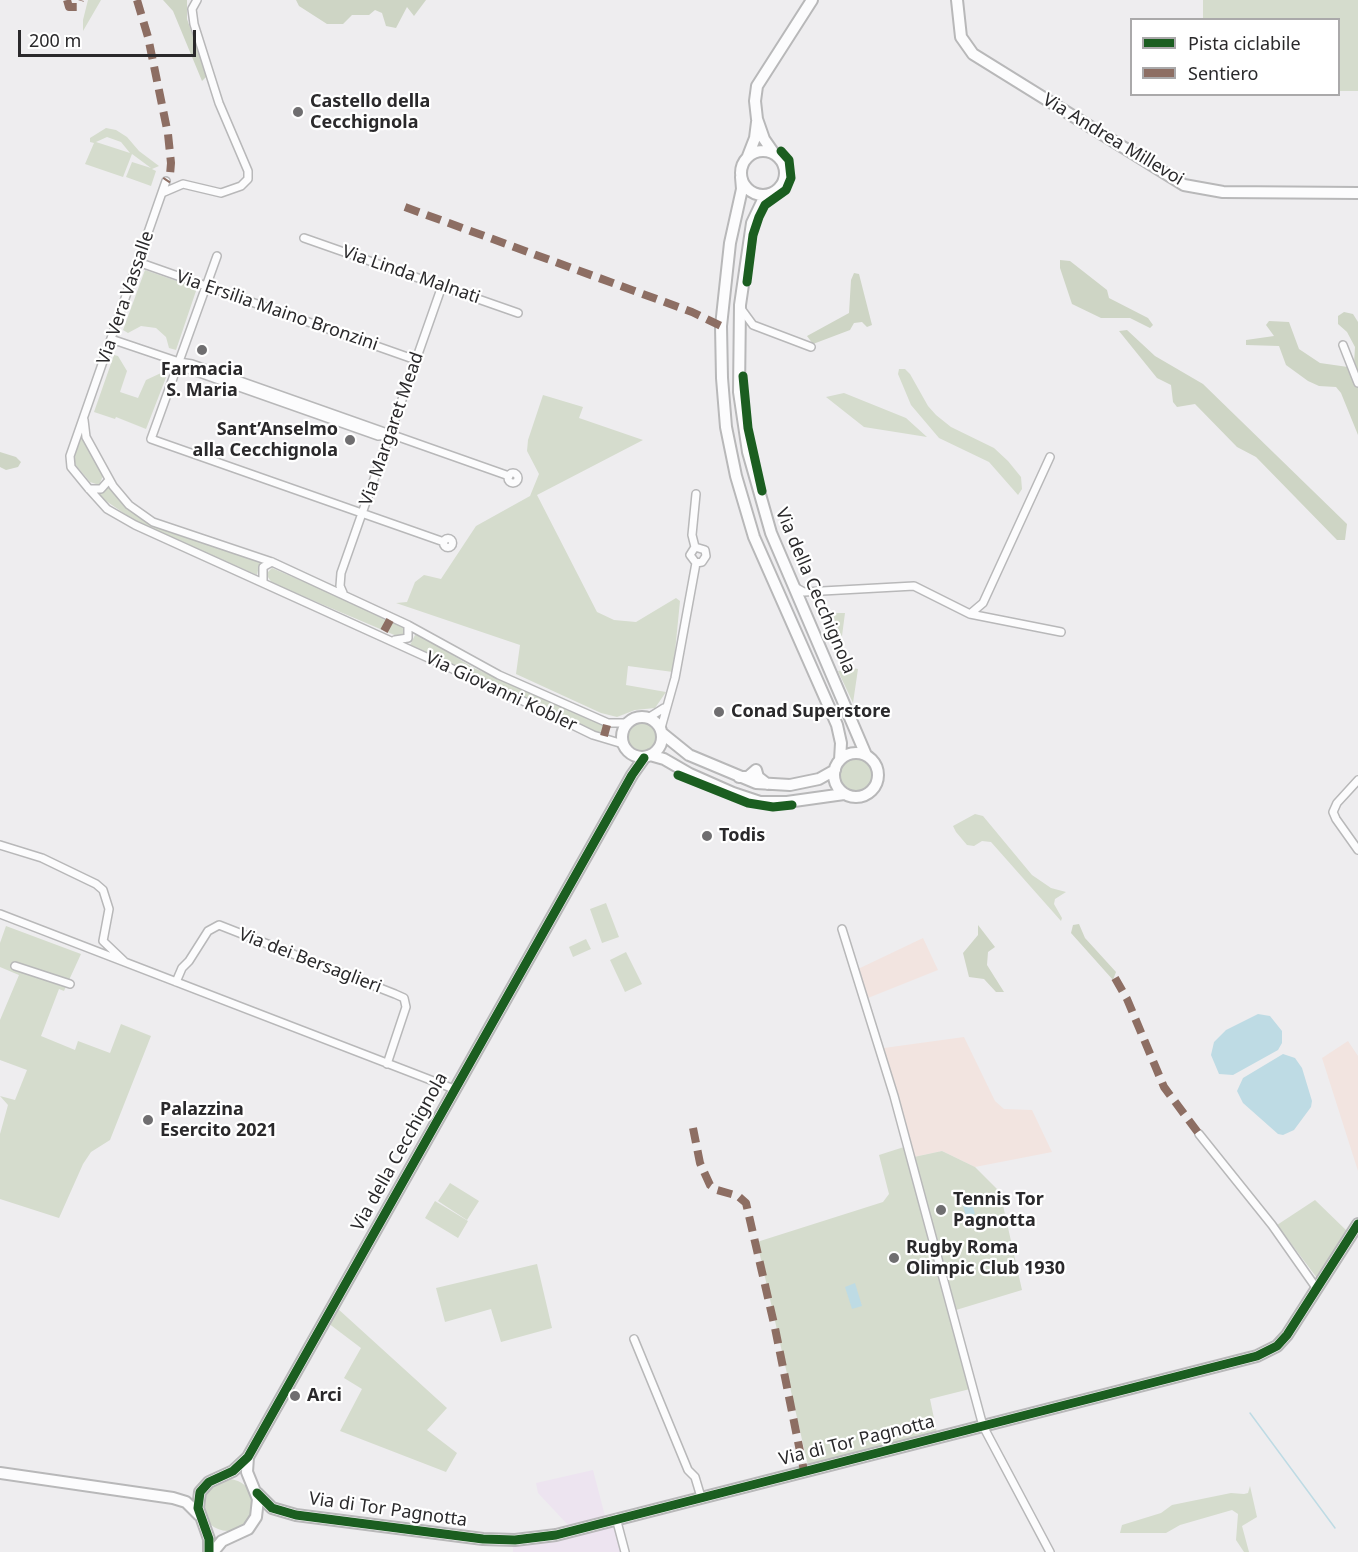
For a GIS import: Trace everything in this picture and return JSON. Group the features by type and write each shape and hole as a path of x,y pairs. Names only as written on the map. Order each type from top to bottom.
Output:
{"street":[{"path":"162,194 183,184 220,193 241,186 248,179 248,171 219,104 194,24 192,9 197,0"},
{"path":"758,119 755,138 741,170 741,177 745,186 757,194 773,193 780,188 786,175 782,160 764,139 754,101 757,86 812,0"},
{"name":"Via Andrea Millevoi","path":"957,0 961,37 973,54 1184,185 1223,192 1358,193"},
{"path":"748,156 757,151 773,152"},
{"name":"Via della Cecchignola","path":"741,177 742,189 730,243 721,326 726,427 735,476 754,537 837,725 841,743 840,760"},
{"name":"Via Vera Vassalle","path":"85,414 166,181"},
{"name":"Via della Cecchignola","path":"773,193 762,202 752,223 740,304 739,392 748,452 760,503 866,755"},
{"name":"Via Linda Malnati","path":"304,237 518,313"},
{"path":"217,256 151,439 444,542"},
{"name":"Via Ersilia Maino Bronzini","path":"138,262 416,360"},
{"name":"Via Margaret Mead","path":"342,593 341,573 442,286"},
{"path":"740,304 753,325 811,346"},
{"path":"738,340 744,329 753,325"},
{"path":"111,339 178,362 187,362 248,387 508,476"},
{"path":"1343,345 1358,383"},
{"name":"Via Giovanni Kobler","path":"85,414 85,433 109,480 129,505 156,524 272,562 408,625 474,663 530,689 608,723 629,723"},
{"name":"Via Giovanni Kobler","path":"85,414 69,461 104,506 125,520 626,749"},
{"path":"969,614 983,603 1050,457"},
{"path":"89,489 104,487 109,480"},
{"path":"647,756 660,746 666,706 675,678 696,563 690,555 695,547 692,535 696,494"},
{"path":"695,547 702,547 706,553 702,562 696,563"},
{"path":"263,582 263,567 272,562"},
{"path":"323,584 335,579 341,573"},
{"path":"793,585 799,591 914,586 969,614 1060,632"},
{"path":"802,606 806,596 818,591"},
{"name":"Via Giovanni Kobler","path":"381,636 405,640 410,634 408,625"},
{"path":"632,775 622,733 629,723 648,718 666,706"},
{"path":"648,718 657,722 662,731 682,751 701,760 712,758 720,769 739,777 773,786 819,779 835,770"},
{"path":"626,749 675,766 760,802 787,802 844,794 860,796 871,791 877,770 866,755 849,754 840,760 835,770 837,787 844,794"},
{"name":"Via della Cecchignola","path":"202,1489 248,1457 632,775 647,756"},
{"path":"1358,780 1337,802 1334,812 1336,819 1358,850"},
{"path":"0,845 42,858 104,890 109,909 103,941 125,962"},
{"path":"0,914 454,1089"},
{"name":"Via dei Bersaglieri","path":"176,982 182,968 208,931 219,925 404,998 406,1002 387,1064"},
{"path":"842,929 894,1096 983,1426 1050,1552"},
{"path":"15,966 70,984"},
{"path":"1199,1134 1272,1225 1317,1289"},
{"name":"Via di Tor Pagnotta","path":"253,1524 271,1514 296,1515 499,1540 544,1537 1257,1356 1282,1341 1358,1224"},
{"path":"634,1339 688,1470 695,1477 701,1497"},
{"path":"211,1552 218,1544 245,1532 253,1524 258,1511 247,1468 248,1457"},
{"path":"2,1475 173,1498 186,1502 205,1525 211,1552"},
{"path":"225,1475 239,1477 254,1489"},
{"path":"173,1498 202,1489"},
{"path":"199,1515 198,1500 202,1489"},
{"name":"Via di Tor Pagnotta","path":"254,1489 272,1508 296,1515"},
{"path":"616,1518 625,1552"},
{"path":"205,1525 216,1534 233,1536"}],"shaded area":[{"path":"923,938 938,970 868,998 858,969"},
{"path":"964,1037 995,1101 1004,1109 1032,1110 1052,1152 975,1167 942,1151 914,1157 884,1048"},
{"path":"1348,1041 1358,1056 1358,1171 1322,1058"},
{"path":"593,1470 605,1516 568,1525 538,1493 536,1483"},
{"path":"614,1523 622,1552 513,1552 513,1545 542,1542"}],"green space":[{"path":"88,0 101,0 83,31 83,20"},
{"path":"163,0 187,0 187,19 207,76 202,81 173,11"},
{"path":"296,0 426,0 414,16 407,7 396,28 386,26 382,13 375,10 369,15 352,15 343,24 327,24 299,6"},
{"path":"1203,0 1358,0 1358,91 1340,91 1340,18 1203,18"},
{"path":"106,128 116,130 127,137 139,151 159,166 152,169 156,171 151,186 126,177 132,162 151,168 132,154 123,177 85,164 94,143 90,142 90,138","holes":["107,137 121,142 130,153 96,142"]},
{"path":"1060,260 1070,261 1107,290 1109,298 1148,318 1153,325 1150,328 1130,318 1101,318 1072,304 1060,268"},
{"path":"145,270 197,288 176,350 169,348 166,337 156,328 141,326 128,333 123,330"},
{"path":"854,273 859,274 872,325 867,327 862,322 854,323 850,330 813,344 807,336 849,313 851,280"},
{"path":"1344,312 1353,314 1358,322 1358,435 1341,393 1336,387 1319,386 1308,381 1286,365 1279,346 1246,345 1246,340 1274,336 1266,325 1269,321 1289,322 1299,349 1320,363 1348,367 1354,364 1355,347 1347,332 1338,324 1338,316"},
{"path":"1127,330 1155,356 1203,384 1347,524 1345,540 1337,540 1256,457 1237,447 1195,404 1177,407 1173,402 1171,385 1157,378 1119,331"},
{"path":"114,355 118,356 127,371 120,392 138,398 146,380 161,373 167,375 146,429 116,417 115,419 94,412"},
{"path":"899,369 905,369 910,374 928,406 936,415 951,427 994,448 1008,461 1021,477 1022,489 1018,495 989,462 939,438 911,405 898,374"},
{"path":"844,393 906,418 927,437 864,427 826,397"},
{"path":"543,395 583,407 579,418 643,440 537,495 597,612 614,620 636,622 676,598 680,601 673,672 628,666 626,685 666,692 655,708 635,710 617,717 601,713 516,674 520,645 396,603 407,602 415,582 424,575 441,579 476,526 530,496 539,474 527,451 528,440"},
{"path":"82,436 103,476 99,485 90,482 74,463 73,458"},
{"path":"0,452 16,457 21,462 18,467 6,470 0,467"},
{"path":"109,487 135,514 161,529 265,561 259,566 257,575 135,521 96,494"},
{"path":"272,568 316,587 323,587 405,627 406,636 399,637 272,583 266,574"},
{"path":"831,613 845,613 842,636 841,635"},
{"path":"416,633 474,668 606,725 603,735 410,645"},
{"path":"858,669 853,703 838,671"},
{"path":"642,721 653,726 658,737 653,748 642,753 631,748 626,737 631,726"},
{"path":"856,758 868,763 873,775 868,787 856,792 844,787 839,775 844,763"},
{"path":"975,814 983,816 1032,875 1051,888 1066,892 1055,899 1054,904 1062,918 1061,921 991,842 982,841 974,846 967,845 956,832 953,826"},
{"path":"606,903 619,937 602,943 590,909"},
{"path":"1079,924 1085,938 1116,972 1113,980 1071,933 1073,925"},
{"path":"978,925 995,947 988,952 987,965 1004,992 996,992 984,979 969,977 963,953 978,935"},
{"path":"6,926 81,954 64,991 59,989 41,1036 75,1050 78,1041 110,1053 121,1024 151,1036 110,1140 91,1152 83,1164 59,1218 0,1199 0,1134 8,1105 0,1096 15,1100 27,1070 0,1060 0,1020 19,975 0,967 0,943"},
{"path":"586,939 591,949 573,957 569,947"},
{"path":"626,952 642,984 625,992 610,960"},
{"path":"904,1147 970,1389 930,1399 937,1433 808,1466 757,1242 883,1202 889,1194 879,1155"},
{"path":"942,1151 975,1167 1000,1192 1022,1290 956,1310 914,1157"},
{"path":"450,1183 479,1201 467,1220 438,1201"},
{"path":"1315,1200 1347,1231 1321,1278 1317,1278 1277,1225"},
{"path":"435,1201 468,1221 458,1238 425,1218"},
{"path":"537,1264 552,1328 501,1342 491,1309 445,1322 436,1288"},
{"path":"337,1308 447,1408 427,1430 457,1453 446,1472 340,1431 362,1389 344,1378 361,1348 328,1323"},
{"path":"228,1479 242,1483 250,1491 254,1505 250,1519 242,1527 228,1531 214,1527 206,1519 202,1505 206,1491 214,1483"},
{"path":"1250,1486 1257,1517 1242,1526 1249,1552 1244,1552 1236,1540 1238,1514 1232,1510 1180,1525 1166,1533 1120,1533 1122,1525 1161,1513 1172,1505 1231,1493 1244,1494 1248,1493"}],"water":[{"path":"1258,1014 1270,1016 1282,1031 1282,1043 1278,1050 1233,1075 1219,1074 1211,1055 1214,1042 1226,1030"},
{"path":"1283,1054 1295,1058 1302,1068 1312,1101 1311,1107 1294,1130 1283,1135 1278,1134 1243,1103 1237,1091 1243,1078"},
{"path":"969,1193 975,1214 966,1216 960,1196"},
{"path":"855,1283 862,1306 852,1309 845,1287"}],"waterway":[{"path":"1250,1413 1335,1528"}],"marked path":[{"path":"67,0 69,7 78,7 80,0"},
{"path":"137,0 148,37 168,134 171,163 170,175 166,181"},
{"path":"405,207 692,312 721,326"},
{"path":"384,631 390,620"},
{"path":"604,736 607,725"},
{"path":"1115,978 1127,999 1164,1087 1199,1134"},
{"path":"693,1128 700,1163 710,1185 717,1190 738,1196 746,1203 775,1328 804,1471"}],"cycle path":[{"path":"747,282 753,235 759,217 765,205 786,190 791,178 789,160 781,151"},
{"path":"743,376 748,428 762,491"},
{"path":"209,1552 209,1539 198,1508 200,1492 209,1482 233,1471 248,1457 632,775 644,758"},
{"path":"678,775 748,803 773,807 792,805"},
{"path":"257,1493 272,1508 296,1515 483,1539 515,1540 556,1535 1257,1356 1277,1346 1287,1335 1358,1224"}],"place":[{"name":"Castello della Cecchignola","path":"298,112"},
{"name":"Farmacia S. Maria","path":"202,350"},
{"name":"Sant’Anselmo alla Cecchignola","path":"350,440"},
{"name":"Conad Superstore","path":"719,712"},
{"name":"Todis","path":"707,836"},
{"name":"Palazzina Esercito 2021","path":"148,1120"},
{"name":"Tennis Tor Pagnotta","path":"941,1210"},
{"name":"Rugby Roma Olimpic Club 1930","path":"894,1258"},
{"name":"Arci","path":"295,1396"}]}
